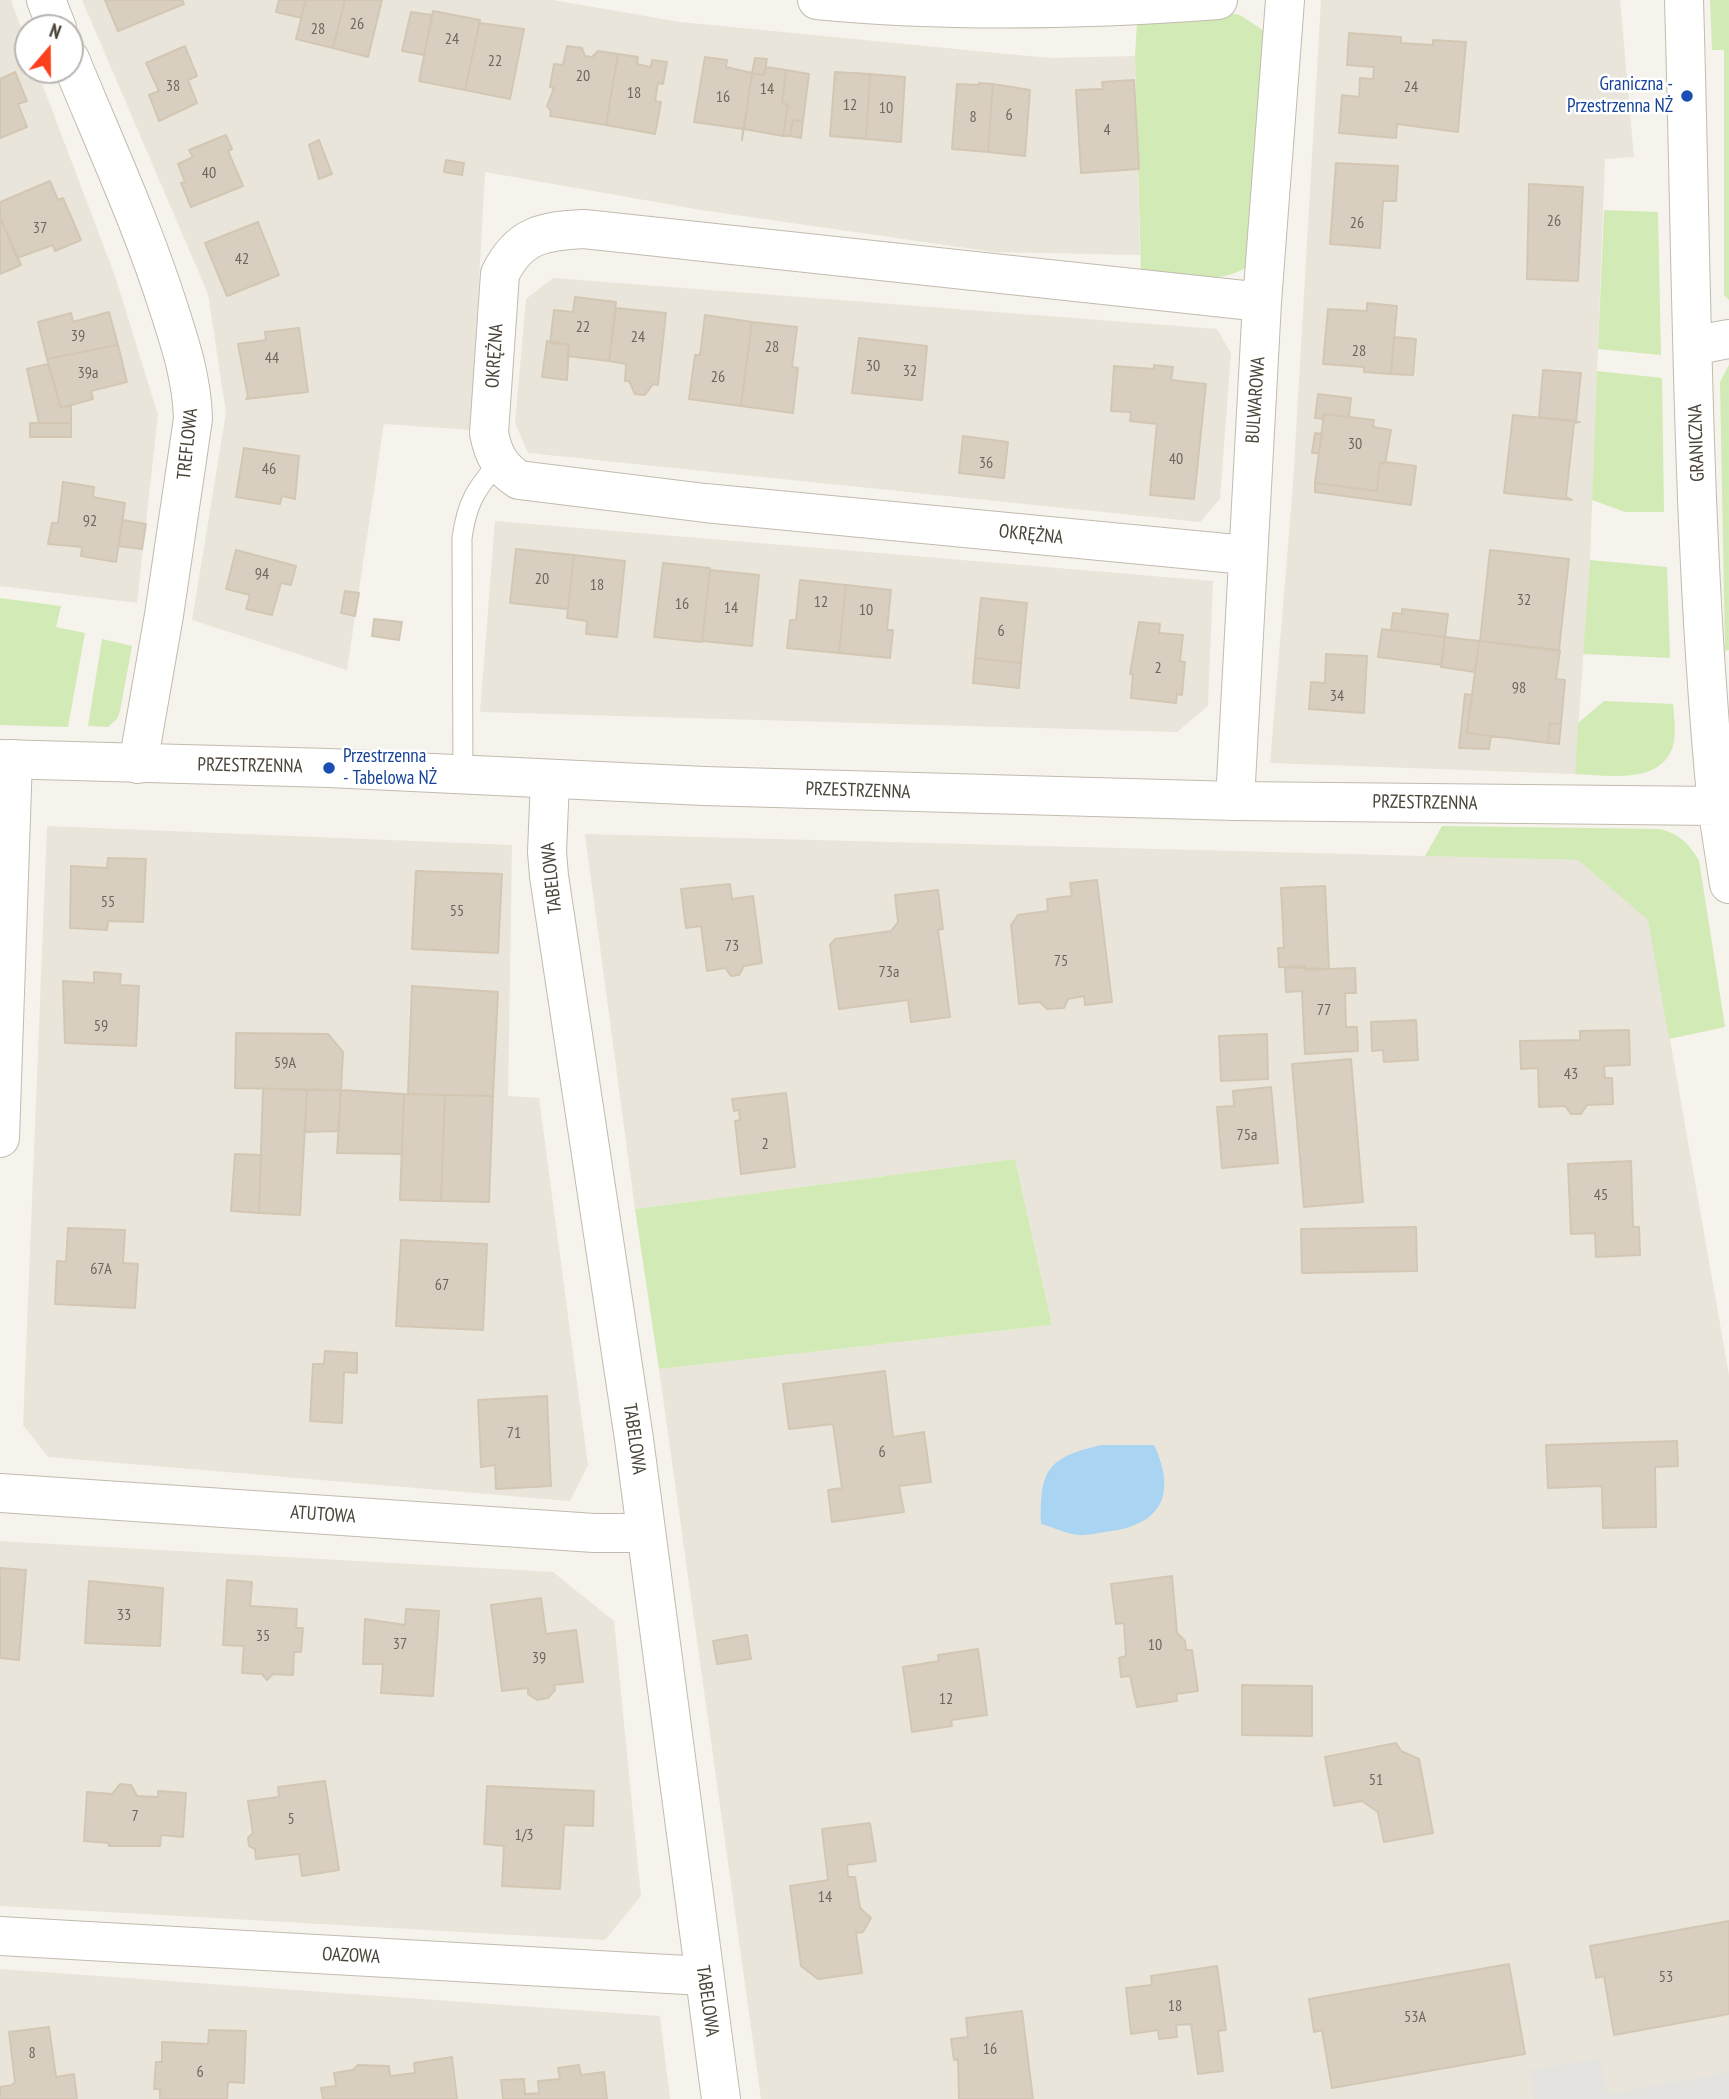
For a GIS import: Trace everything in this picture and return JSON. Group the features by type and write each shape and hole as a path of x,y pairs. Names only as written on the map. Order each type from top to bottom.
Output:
{"street":[{"path":"817,0 901,8 1021,10 1116,8 1218,0"},
{"name":"BULWAROWA","path":"1235,801 1246,555 1285,0"},
{"name":"GRANICZNA","path":"1684,0 1712,340 1705,669 1717,806 1728,868"},
{"name":"TREFLOWA","path":"80,84 155,267 193,394 193,419 164,615 138,764"},
{"name":"OKRĘŻNA","path":"1246,555 705,503 519,480 493,453 489,433 500,274 510,253 531,237 553,230 584,229 1262,302"},
{"path":"0,1138 7,759"},
{"name":"PRZESTRZENNA","path":"7,759 329,768 550,780 1235,801 1717,806"},
{"name":"TABELOWA","path":"550,780 547,852 549,876 646,1533 721,2099"},
{"name":"ATUTOWA","path":"0,1493 594,1533 646,1533"},
{"name":"OAZOWA","path":"0,1936 703,1976"}],"lane":[{"path":"463,775 462,538 466,510 477,487 499,462"}],"shaded area":[{"path":"0,0 11,0 16,14 14,14 14,84 42,84 116,279 158,415 137,603 0,586"},
{"path":"82,0 553,0 680,22 1049,58 1135,56 1140,255 994,252 701,210 485,172 471,430 384,424 347,670 192,620 226,413 208,294"},
{"path":"1321,0 1620,0 1634,157 1605,159 1590,560 1575,774 1270,763 1293,484"},
{"path":"553,278 1217,329 1231,353 1220,499 1200,522 528,453 515,423 526,299"},
{"path":"495,521 1213,581 1208,706 1177,732 480,712"},
{"path":"47,826 512,845 508,1096 539,1098 588,1465 570,1501 48,1457 23,1425"},
{"path":"585,834 1578,860 1649,920 1729,1375 1729,2099 761,2099 659,1369 1052,1325 1015,1159 635,1209"},
{"path":"0,1541 553,1572 614,1621 641,1896 605,1940 0,1906"},
{"path":"0,1969 660,2016 670,2099 0,2099"},
{"path":"1600,2058 1607,2094 1729,2072 1729,2099 1534,2099 1530,2070"}],"green space":[{"path":"1710,0 1729,0 1729,300 1724,295 1724,50 1712,50"},
{"path":"1225,12 1240,15 1264,31 1250,265 1238,272 1211,278 1141,273 1135,56 1137,23"},
{"path":"1604,210 1658,212 1661,355 1598,349"},
{"path":"1729,365 1729,650 1725,651 1720,382"},
{"path":"1597,371 1662,378 1664,512 1625,512 1592,500"},
{"path":"1590,560 1667,567 1670,658 1583,654"},
{"path":"0,598 61,606 56,627 85,633 68,727 0,725"},
{"path":"102,639 132,646 120,711 117,719 108,727 88,726"},
{"path":"1604,701 1673,704 1674,738 1672,749 1665,760 1643,773 1615,776 1575,774 1578,723"},
{"path":"1442,826 1659,829 1678,836 1699,860 1725,1027 1669,1039 1648,920 1578,860 1425,856"},
{"path":"1015,1159 1052,1325 659,1369 635,1209"}],"water":[{"path":"1101,1445 1154,1445 1164,1479 1164,1493 1159,1505 1151,1515 1124,1529 1081,1535 1041,1524 1042,1490 1050,1469 1069,1455"}],"building":[{"path":"105,0 182,0 184,4 118,31"},
{"path":"279,0 306,0 301,18 276,12"},
{"path":"306,0 345,0 333,48 296,39"},
{"path":"345,0 382,0 368,57 333,48"},
{"path":"433,11 480,20 465,90 419,81"},
{"path":"411,12 432,15 424,55 402,51"},
{"path":"480,20 480,23 524,29 510,99 465,90"},
{"path":"1349,33 1401,37 1401,43 1433,45 1433,40 1466,42 1458,132 1397,124 1396,138 1339,133 1342,95 1359,97 1360,78 1373,79 1374,67 1347,65"},
{"path":"185,46 197,76 188,80 197,103 159,121 149,95 159,91 146,63"},
{"path":"567,46 582,48 585,56 592,57 598,51 618,54 606,125 550,116 551,111 547,106 554,88 550,87 554,64 563,65"},
{"path":"618,54 638,57 637,64 651,67 652,60 667,62 663,84 658,83 655,101 661,102 655,134 606,125"},
{"path":"705,57 727,60 726,67 752,73 742,140 743,129 694,122"},
{"path":"755,58 767,59 764,75 752,73"},
{"path":"766,67 786,70 782,103 788,105 783,136 744,129 752,73 764,75"},
{"path":"786,70 809,74 803,121 793,120 790,136 783,136 788,105 782,103"},
{"path":"14,72 14,84 20,84 27,101 18,104 27,127 0,138 0,79"},
{"path":"835,72 870,74 866,139 830,136"},
{"path":"870,74 905,77 901,142 866,139"},
{"path":"1134,80 1139,169 1081,173 1076,90 1103,89 1102,82"},
{"path":"957,84 993,84 988,152 952,149"},
{"path":"993,84 1030,90 1025,156 988,152"},
{"path":"793,120 803,121 801,138 790,136"},
{"path":"226,135 232,149 228,151 243,186 191,207 181,183 185,182 178,164 193,157 189,150"},
{"path":"319,140 332,174 319,179 309,145"},
{"path":"446,160 464,163 462,175 444,172"},
{"path":"1336,163 1398,166 1396,201 1383,201 1380,248 1330,244"},
{"path":"50,181 58,200 63,198 81,240 55,251 53,245 17,258 0,217 0,202"},
{"path":"1529,184 1583,187 1578,281 1527,279"},
{"path":"0,217 21,265 0,274"},
{"path":"258,222 279,275 227,296 205,243"},
{"path":"575,297 616,302 609,361 567,356 569,345 550,343 554,310 573,312"},
{"path":"1367,303 1397,306 1391,374 1364,372 1364,367 1323,364 1328,309 1367,311"},
{"path":"616,308 666,313 658,385 653,384 645,395 635,394 629,381 625,381 626,364 609,361"},
{"path":"109,312 118,345 47,359 38,322 71,313 73,322"},
{"path":"705,315 752,322 741,406 689,399 695,355 700,355"},
{"path":"752,322 797,327 792,367 798,368 793,413 741,406"},
{"path":"299,328 308,392 246,399 248,397 238,344 266,340 265,332"},
{"path":"1394,337 1416,339 1413,375 1391,374"},
{"path":"859,338 927,346 922,400 852,393"},
{"path":"547,341 569,345 567,380 542,377"},
{"path":"118,345 127,382 91,391 93,399 61,408 47,359"},
{"path":"48,364 61,408 71,405 71,423 39,423 27,369"},
{"path":"1154,365 1173,367 1171,380 1206,384 1194,499 1150,495 1157,424 1130,421 1131,412 1111,411 1114,366 1154,369"},
{"path":"1543,370 1581,373 1576,421 1539,417"},
{"path":"1318,394 1351,398 1349,417 1324,414 1324,419 1315,418"},
{"path":"1324,414 1374,420 1373,427 1391,430 1385,464 1380,463 1377,491 1315,483"},
{"path":"1513,415 1580,422 1574,423 1566,497 1572,500 1504,493"},
{"path":"30,423 71,423 71,437 30,437"},
{"path":"1315,433 1322,434 1319,453 1312,453"},
{"path":"963,436 1008,442 1004,478 959,473"},
{"path":"244,448 299,456 295,499 282,496 280,504 236,497"},
{"path":"1380,463 1416,466 1411,505 1315,492 1315,483 1377,491"},
{"path":"63,482 94,487 93,497 125,503 116,562 81,556 82,547 48,544 52,523 58,523"},
{"path":"123,520 146,524 142,549 118,546"},
{"path":"516,549 574,555 568,609 510,603"},
{"path":"236,550 296,566 291,585 281,583 272,615 246,609 250,595 226,589"},
{"path":"1490,550 1569,559 1559,650 1480,641"},
{"path":"574,555 625,561 617,637 586,634 587,621 567,618"},
{"path":"663,563 710,568 702,642 654,637"},
{"path":"710,570 759,575 752,646 702,641"},
{"path":"800,580 846,585 839,653 787,648 790,620 796,620"},
{"path":"846,585 891,590 887,630 893,630 890,658 839,653"},
{"path":"345,591 359,593 355,616 341,613"},
{"path":"981,598 1027,603 1021,663 975,658"},
{"path":"1402,609 1448,614 1445,637 1391,630 1393,613 1402,614"},
{"path":"374,619 402,622 399,640 372,636"},
{"path":"1139,622 1160,624 1159,633 1183,635 1180,661 1185,662 1182,695 1177,694 1176,703 1131,698 1133,674 1130,674"},
{"path":"1382,629 1445,637 1442,665 1378,657"},
{"path":"1445,637 1479,641 1475,672 1441,667"},
{"path":"1479,641 1560,651 1556,679 1565,680 1561,724 1550,723 1548,743 1467,733"},
{"path":"1326,654 1367,656 1364,713 1309,709 1311,682 1325,683"},
{"path":"975,658 1021,663 1019,688 973,683"},
{"path":"1465,694 1472,695 1467,733 1491,736 1489,749 1459,748"},
{"path":"1550,723 1561,724 1559,744 1548,743"},
{"path":"108,858 146,859 143,922 108,921 107,930 70,928 71,866 107,868"},
{"path":"416,871 502,874 498,953 412,949"},
{"path":"1097,880 1112,1002 1085,1005 1084,996 1068,999 1064,1008 1047,1009 1040,1002 1019,1004 1011,925 1018,915 1048,911 1047,899 1072,896 1070,883"},
{"path":"730,884 732,899 753,896 762,963 744,966 739,975 731,976 725,968 707,971 701,926 686,928 681,889"},
{"path":"1325,886 1329,969 1279,967 1278,948 1284,948 1281,888"},
{"path":"938,890 943,929 938,930 950,1017 911,1022 908,1000 839,1009 830,945 835,939 891,931 898,922 895,895"},
{"path":"1305,966 1305,970 1355,968 1356,993 1345,993 1346,1027 1357,1027 1358,1051 1305,1054 1302,991 1286,992 1285,967"},
{"path":"94,972 121,974 120,985 139,986 136,1046 65,1043 63,981 94,983"},
{"path":"412,986 498,992 493,1096 408,1094"},
{"path":"1416,1020 1418,1060 1384,1062 1383,1050 1372,1051 1371,1022"},
{"path":"1629,1030 1630,1065 1604,1066 1605,1078 1612,1078 1613,1104 1587,1105 1581,1114 1571,1114 1565,1106 1539,1107 1538,1068 1521,1069 1520,1041 1580,1040 1580,1031"},
{"path":"236,1033 328,1034 343,1052 341,1090 235,1088"},
{"path":"1267,1034 1268,1079 1221,1081 1219,1036"},
{"path":"1351,1059 1363,1202 1304,1207 1292,1064"},
{"path":"1271,1087 1278,1163 1222,1168 1217,1107 1234,1106 1233,1091"},
{"path":"263,1089 307,1090 300,1215 259,1213"},
{"path":"307,1090 341,1090 338,1131 305,1132"},
{"path":"341,1090 404,1094 402,1154 337,1153"},
{"path":"786,1093 795,1167 741,1174 735,1121 740,1120 739,1110 734,1111 732,1099"},
{"path":"404,1094 445,1095 441,1201 400,1200"},
{"path":"445,1095 493,1096 489,1202 441,1201"},
{"path":"235,1154 261,1155 259,1213 231,1211"},
{"path":"1631,1161 1633,1227 1639,1227 1640,1255 1596,1257 1595,1233 1571,1234 1568,1164"},
{"path":"1416,1227 1417,1271 1302,1273 1301,1229"},
{"path":"68,1228 125,1230 123,1263 138,1264 135,1308 55,1304 57,1261 66,1262"},
{"path":"401,1240 487,1244 483,1330 396,1326"},
{"path":"325,1351 357,1353 357,1373 344,1372 342,1423 310,1421 313,1364 324,1364"},
{"path":"885,1371 893,1437 924,1432 931,1482 899,1486 904,1512 832,1522 828,1490 842,1488 833,1424 789,1429 783,1384"},
{"path":"547,1396 551,1486 496,1489 495,1465 481,1467 478,1400"},
{"path":"1677,1441 1678,1466 1655,1467 1656,1527 1603,1528 1602,1486 1548,1488 1546,1445"},
{"path":"0,1568 26,1570 19,1660 0,1658"},
{"path":"1172,1576 1177,1633 1185,1641 1186,1650 1192,1650 1198,1691 1176,1694 1177,1701 1137,1707 1130,1676 1121,1677 1119,1658 1126,1656 1124,1623 1116,1624 1111,1584"},
{"path":"227,1580 252,1582 250,1606 297,1609 296,1628 303,1628 301,1652 294,1652 293,1675 273,1674 267,1680 262,1674 242,1673 244,1646 223,1645"},
{"path":"89,1581 163,1588 160,1646 85,1643"},
{"path":"541,1598 546,1634 576,1630 583,1682 554,1685 555,1690 548,1698 537,1700 528,1694 528,1688 502,1691 491,1605"},
{"path":"406,1609 439,1611 433,1696 381,1693 383,1664 363,1664 365,1619 405,1625"},
{"path":"747,1635 751,1659 717,1664 713,1641"},
{"path":"978,1649 987,1715 951,1720 952,1726 912,1732 903,1667 939,1661 938,1655"},
{"path":"1242,1685 1312,1686 1312,1736 1242,1735"},
{"path":"1396,1743 1401,1751 1419,1759 1433,1833 1384,1842 1378,1812 1362,1801 1334,1806 1325,1757"},
{"path":"325,1781 339,1870 302,1876 299,1854 256,1859 255,1849 249,1846 248,1838 253,1833 248,1801 279,1797 278,1787"},
{"path":"120,1784 131,1785 137,1796 158,1797 158,1791 186,1793 183,1837 161,1835 160,1846 109,1846 109,1843 84,1841 87,1792 112,1794"},
{"path":"487,1786 594,1791 593,1826 564,1825 560,1889 502,1886 504,1846 484,1844"},
{"path":"870,1823 876,1861 847,1865 848,1877 855,1877 860,1908 871,1918 863,1932 856,1933 862,1973 818,1979 801,1966 790,1886 828,1880 822,1829"},
{"path":"1729,1921 1729,2014 1614,2035 1604,1976 1596,1978 1590,1946"},
{"path":"1509,1964 1525,2054 1332,2088 1322,2030 1314,2032 1309,1999"},
{"path":"1217,1966 1226,2030 1218,2031 1223,2071 1198,2074 1191,2024 1176,2025 1177,2037 1159,2039 1158,2030 1131,2034 1126,1988 1152,1985 1151,1976"},
{"path":"1022,2011 1033,2099 959,2099 958,2059 954,2060 951,2039 968,2037 966,2018"},
{"path":"49,2027 56,2077 74,2074 77,2099 0,2099 0,2087 15,2082 9,2032"},
{"path":"209,2030 246,2031 244,2083 228,2082 227,2099 160,2099 160,2089 154,2089 156,2062 162,2062 162,2042 208,2044"},
{"path":"452,2057 457,2099 323,2099 321,2088 336,2086 334,2073 353,2070 358,2065 389,2066 390,2076 415,2073 414,2063"},
{"path":"579,2065 581,2075 604,2072 607,2099 503,2099 501,2080 524,2079 525,2094 539,2093 538,2081 560,2079 558,2068"}],"place":[{"name":"Graniczna - Przestrzenna NŻ","path":"1687,96"},
{"name":"Przestrzenna - Tabelowa NŻ","path":"329,768"}]}
